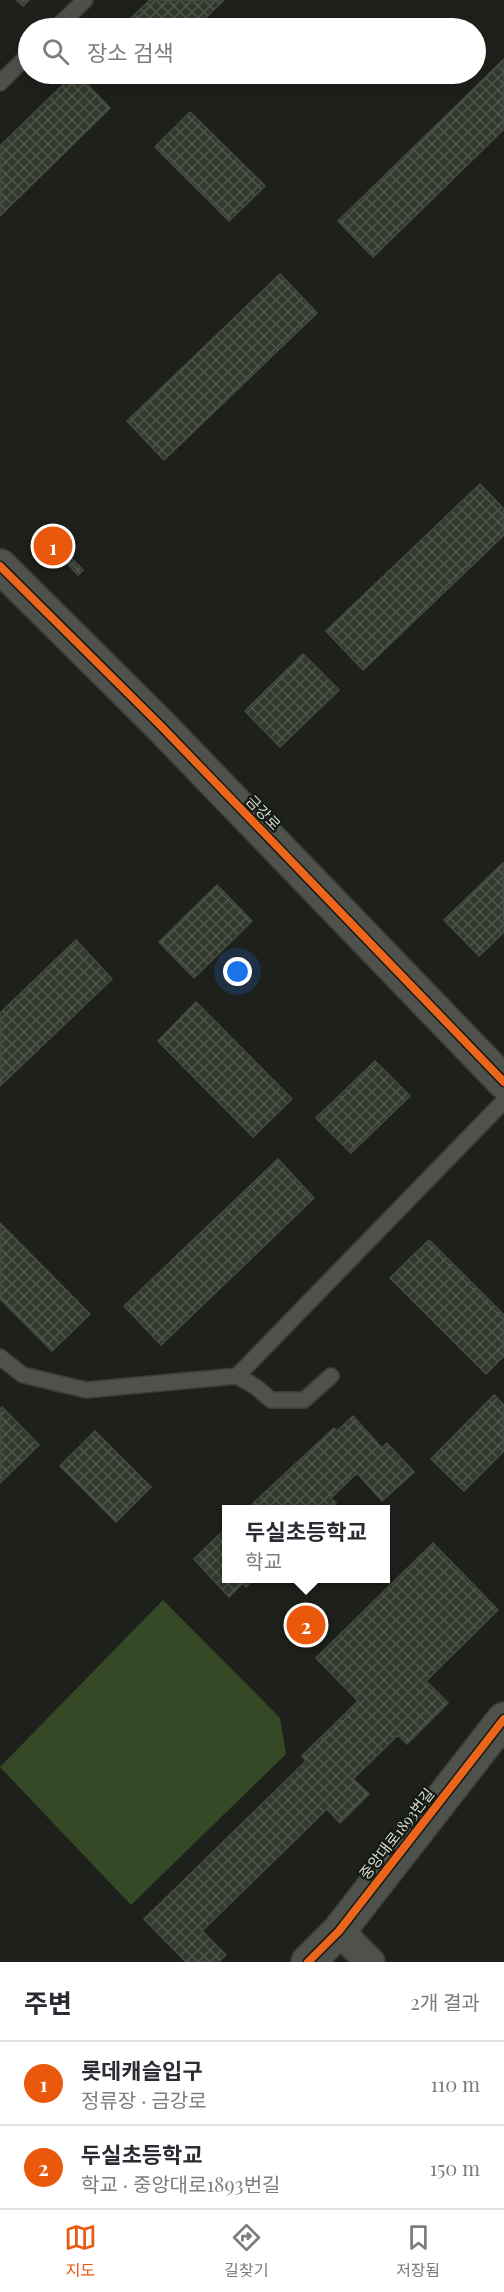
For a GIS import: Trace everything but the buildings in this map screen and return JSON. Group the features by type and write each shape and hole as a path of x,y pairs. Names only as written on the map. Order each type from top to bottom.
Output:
{"street":[{"name":"금강로","path":"0,566 167,732 504,1082"},
{"name":"중앙대로1893번길","path":"308,1962 339,1931 504,1719"},
{"path":"339,1931 370,1962"}],"lane":[{"path":"66,18 85,0"},
{"path":"0,83 18,65"},
{"path":"237,1376 504,1101"},
{"path":"0,1356 23,1375 86,1390 237,1376 256,1387 271,1400 304,1401 331,1376"}],"green space":[{"path":"163,1600 280,1718 286,1754 131,1905 0,1767"}],"cycle path":[{"path":"0,566 160,725 504,1082"},
{"path":"308,1962 339,1931 504,1719"}],"place":[{"name":"롯데캐슬입구","path":"53,546"},
{"name":"두실초등학교","path":"306,1625"}]}
